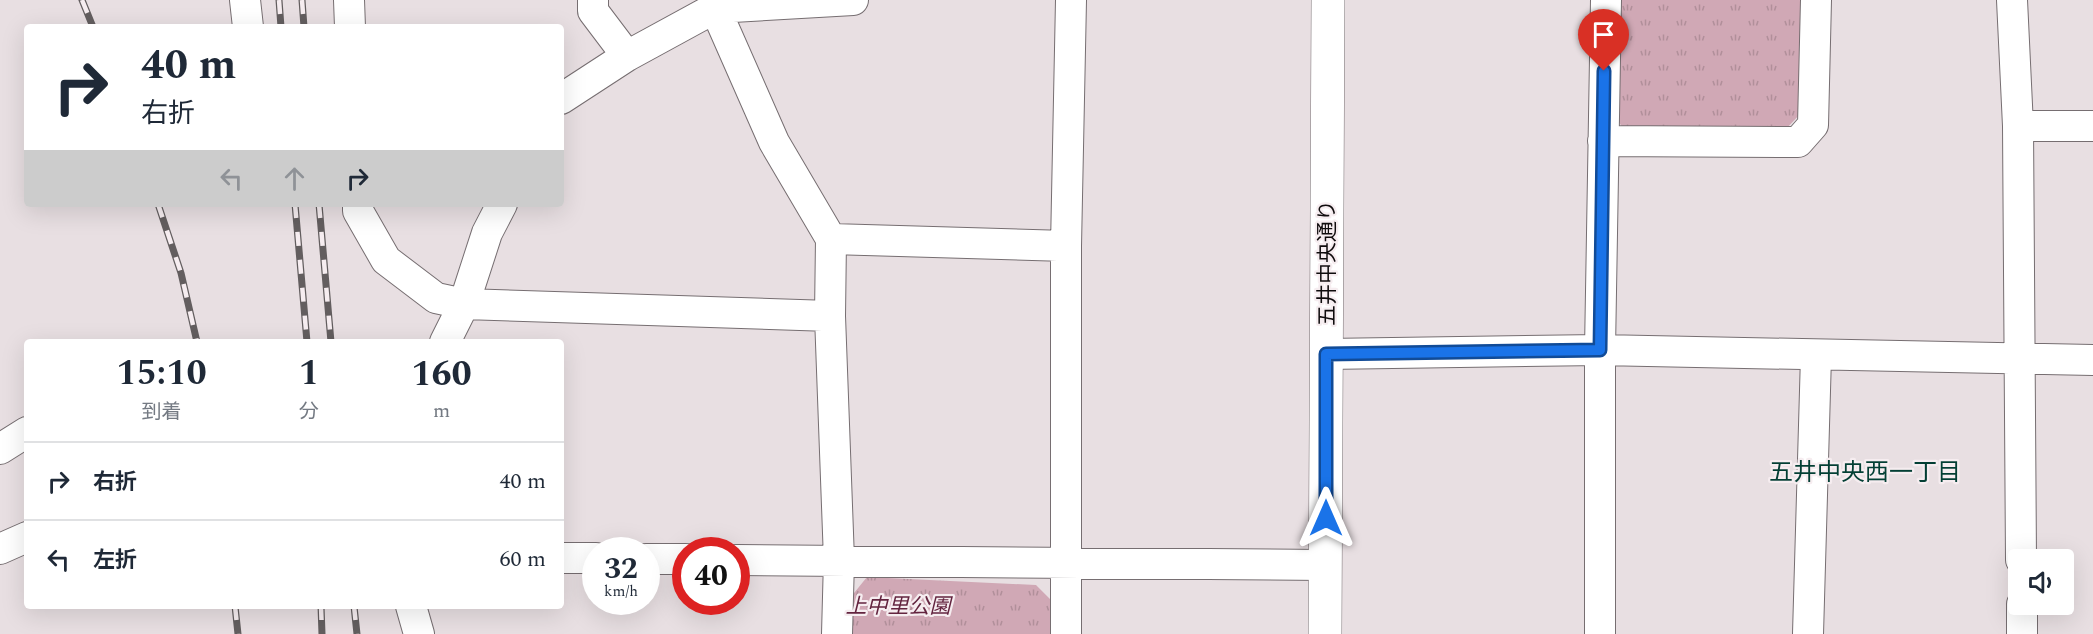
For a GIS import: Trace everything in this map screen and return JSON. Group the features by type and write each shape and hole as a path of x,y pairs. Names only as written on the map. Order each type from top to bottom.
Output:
{"street":[{"path":"245,0 248,24"},
{"path":"349,0 350,24"},
{"path":"593,0 593,10 627,56"},
{"path":"564,97 627,56 715,8 852,0"},
{"path":"1066,634 1066,246 1071,0"},
{"name":"五井中央通り","path":"1325,634 1328,0"},
{"path":"1600,634 1600,350 1606,0"},
{"path":"1603,141 1798,142 1813,125 1816,0"},
{"path":"2012,0 2018,126 2021,549"},
{"path":"715,8 774,142 831,239 830,316 839,560 837,634"},
{"path":"2018,126 2093,126"},
{"path":"358,207 358,211 386,260 436,298 464,304 830,316"},
{"path":"447,339 464,304 487,233 500,207"},
{"path":"831,239 1066,246"},
{"path":"1326,354 1600,350 2093,360"},
{"path":"1808,634 1816,356"},
{"path":"0,448 24,434"},
{"path":"0,549 24,538"},
{"path":"564,558 582,558"},
{"path":"750,560 1325,565"},
{"path":"412,609 419,634"},
{"path":"2022,615 2022,634"}],"green space":[{"path":"1619,0 1806,0 1802,112 1785,130 1623,128 1615,117"},
{"name":"上中里公園","path":"867,577 1036,585 1051,600 1051,634 850,634 850,598"}],"railway":[{"path":"82,0 92,24"},
{"path":"279,0 281,24"},
{"path":"302,0 304,24"},
{"path":"159,207 181,273 196,339"},
{"path":"295,207 307,339"},
{"path":"319,207 331,339"},
{"path":"235,609 238,634"},
{"path":"321,609 322,634"},
{"path":"354,609 357,634"}],"district":[{"name":"五井中央西一丁目","path":"1865,472"}],"route":[{"path":"1326,518 1326,354 1600,350 1604,71"}]}
